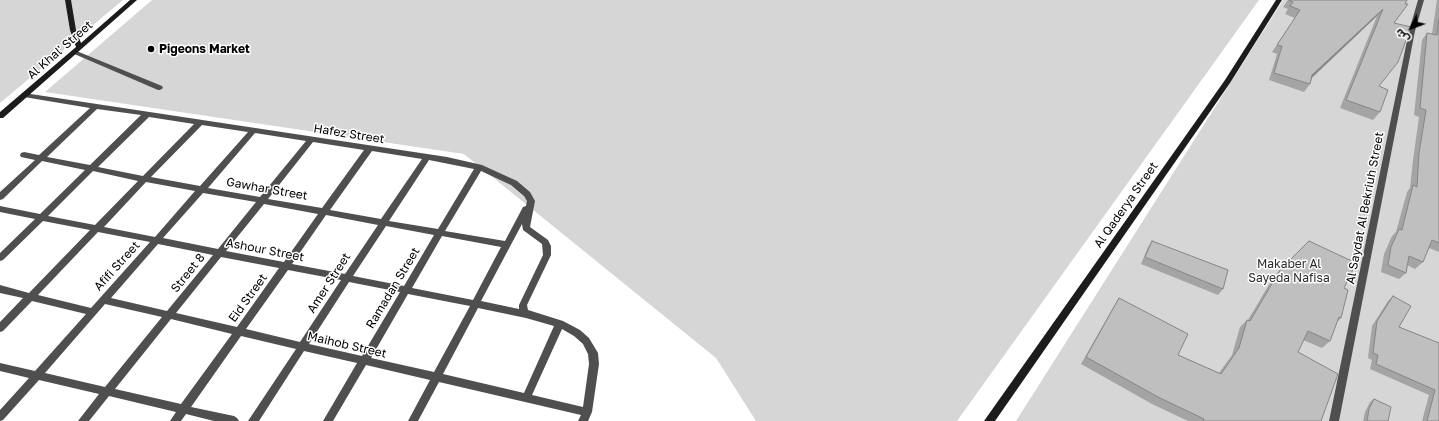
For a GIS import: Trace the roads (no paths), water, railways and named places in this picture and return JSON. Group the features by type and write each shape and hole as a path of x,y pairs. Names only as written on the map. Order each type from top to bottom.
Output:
{"street":[{"path":"68,0 77,50 160,88"},
{"name":"Al Khal' Street","path":"0,116 134,0"},
{"name":"Al Qaderya Street","path":"990,421 1228,82 1279,0"},
{"name":"Al Saydat Al Bekriuh Street","path":"1334,421 1412,31 1421,0"},
{"name":"Hafez Street","path":"24,95 426,158 447,160 479,167 514,183 521,188 531,201"},
{"path":"0,197 96,106"},
{"path":"0,258 148,114"},
{"path":"0,328 199,122"},
{"name":"Afifi Street","path":"0,417 253,131"},
{"name":"Street 8","path":"83,421 311,140"},
{"name":"Eid Street","path":"175,421 369,149"},
{"name":"Gawhar Street","path":"24,155 145,179 506,245"},
{"name":"Amer Street","path":"253,421 426,158"},
{"name":"Ramadan Street","path":"328,421 479,167"},
{"path":"413,421 506,245 531,201"},
{"path":"526,314 523,305 548,250 545,242 526,228 531,201"},
{"name":"Ashour Street","path":"0,209 474,305 526,314 560,324 582,337 593,353 594,364 585,417"},
{"path":"0,289 92,312"},
{"name":"Maihob Street","path":"103,300 526,398 585,417"},
{"path":"526,398 560,324"},
{"path":"0,367 234,421"}],"place":[{"name":"Pigeons Market","path":"151,49"}],"park label":[{"name":"Makaber Al Sayeda Nafisa","path":"1289,271"}]}
